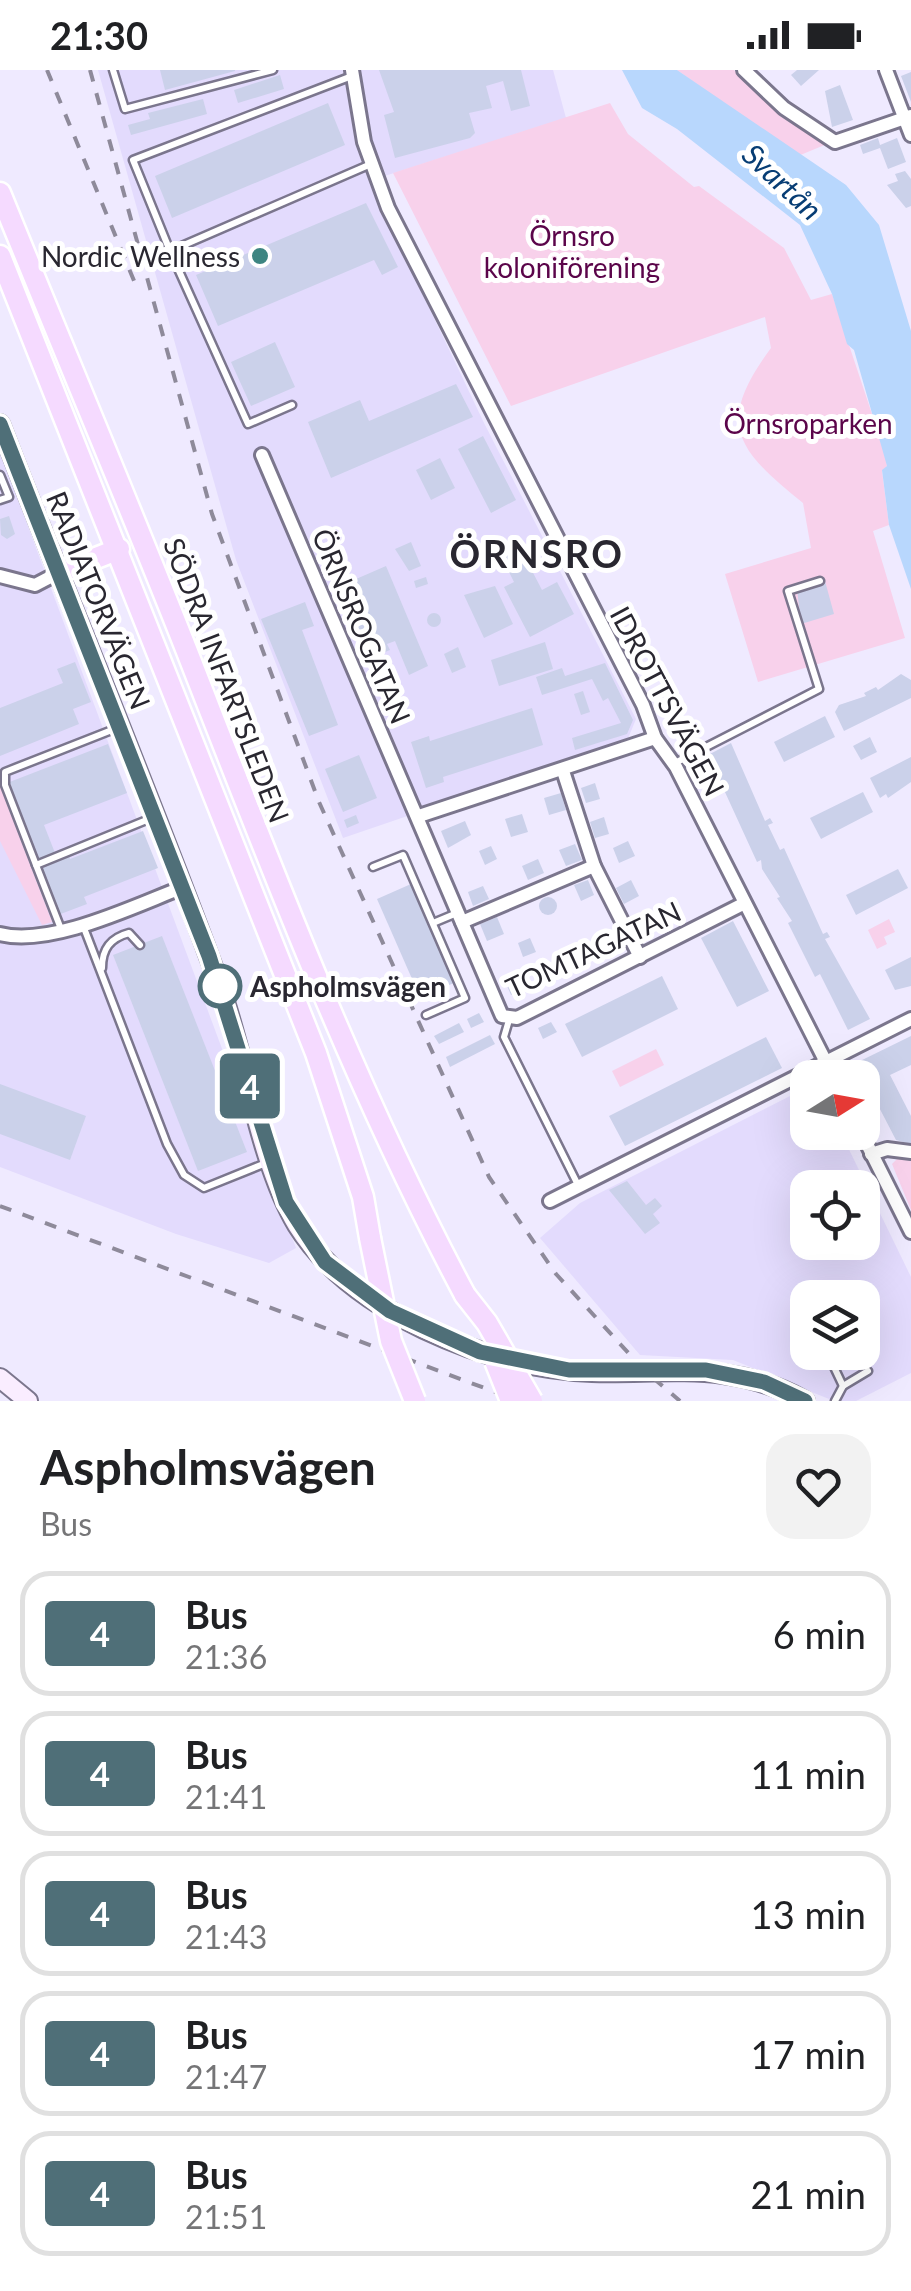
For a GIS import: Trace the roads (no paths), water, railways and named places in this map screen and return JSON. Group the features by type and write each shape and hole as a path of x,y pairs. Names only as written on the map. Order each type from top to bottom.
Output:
{"main road":[{"name":"SÖDRA INFARTSLEDEN","path":"0,194 122,486 295,928 406,1185 465,1295"},
{"name":"SÖDRA INFARTSLEDEN","path":"0,256 120,550 316,1052 350,1159 366,1239"},
{"path":"58,574 120,550"},
{"path":"366,1239 381,1334 404,1401"},
{"path":"366,1239 391,1341 415,1401"},
{"path":"465,1295 511,1401"},
{"path":"465,1295 487,1323 532,1401"}],"street":[{"path":"744,70 784,108 835,142 908,117"},
{"path":"886,70 908,117 911,135"},
{"name":"IDROTTSVÄGEN","path":"352,73 371,164 388,208 643,706 655,738 674,764 825,1060"},
{"name":"RADIATORVÄGEN","path":"0,424 225,999 272,1161 296,1223 341,1277 424,1329 517,1362 594,1372 706,1370 764,1382 805,1401"},
{"name":"ÖRNSROGATAN","path":"262,455 460,917"},
{"path":"0,576 35,584 58,574"},
{"path":"419,816 655,738"},
{"path":"563,771 594,866 640,956"},
{"path":"460,917 594,866"},
{"path":"0,934 21,936 62,930 182,888"},
{"name":"TOMTAGATAN","path":"460,917 497,1009 509,1020 743,904"},
{"path":"830,1060 911,1019"},
{"path":"550,1201 790,1080"},
{"path":"871,1154 887,1149 911,1152"},
{"path":"869,1150 911,1232"}],"lane":[{"path":"113,70 125,109 273,70"},
{"path":"292,405 248,424 133,160 352,73"},
{"path":"170,251 371,164"},
{"path":"0,475 8,497 0,500"},
{"path":"674,764 819,689 788,591 820,581"},
{"path":"62,930 5,784 5,772 120,727"},
{"path":"36,864 154,817"},
{"path":"373,866 403,855 466,998 426,1015"},
{"path":"433,924 460,917"},
{"path":"82,923 167,1144 184,1174 204,1188 272,1161"},
{"path":"102,974 102,958 110,941 129,933 140,944"},
{"path":"509,1020 504,1037 579,1186"},
{"path":"835,1370 843,1386"},
{"path":"835,1401 843,1386 868,1371"}],"water":[{"name":"Svartån","path":"622,70 677,70 846,185 879,225 911,331 911,589 889,525 882,470 887,466 854,350 847,344 832,294 800,225 677,129 642,108"}],"railway":[{"path":"47,70 137,288"},
{"path":"90,70 212,514 319,802 489,1177 556,1274 644,1370 680,1401"},
{"path":"0,1206 519,1401"}],"place":[{"name":"Nordic Wellness","path":"260,256"},
{"name":"Aspholmsvägen","path":"220,986"}],"district":[{"name":"ÖRNSRO","path":"537,553"}],"park label":[{"name":"Örnsro koloniförening","path":"572,251"},
{"name":"Örnsroparken","path":"808,423"}]}
